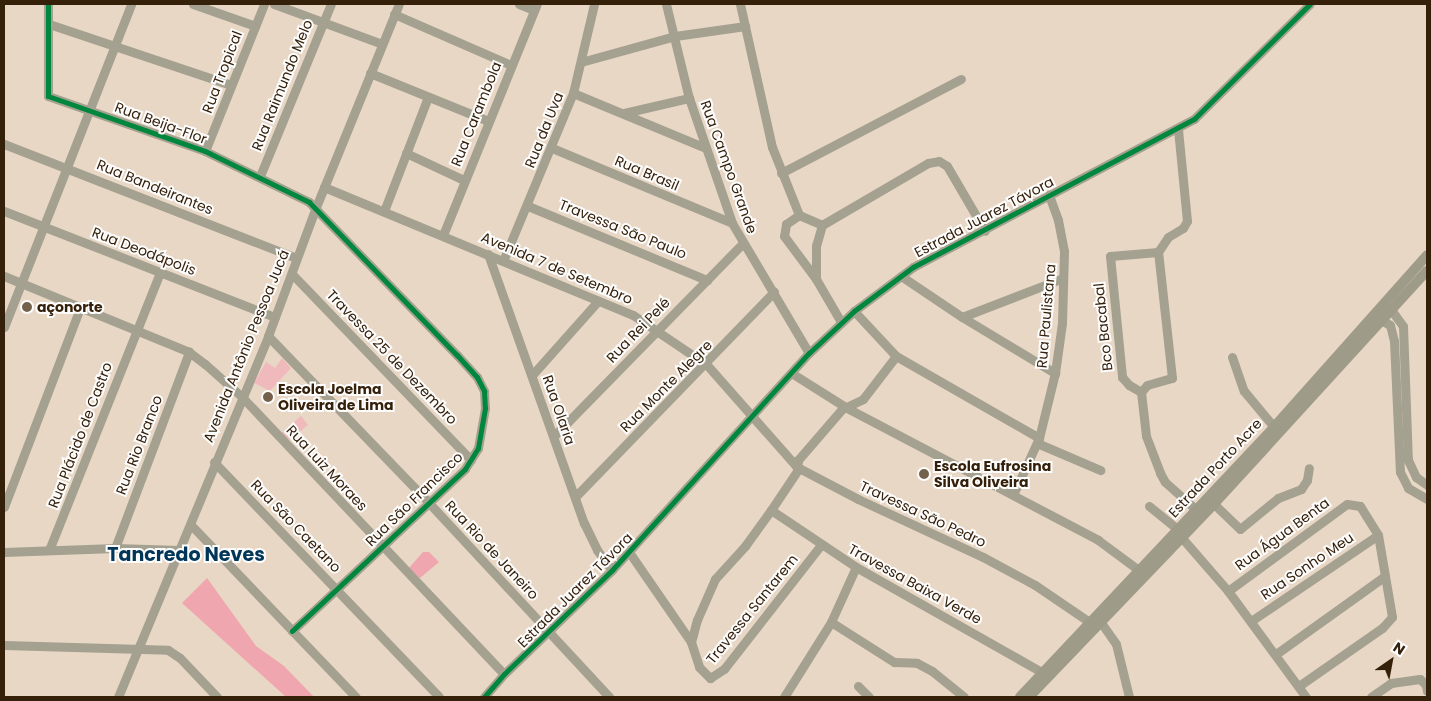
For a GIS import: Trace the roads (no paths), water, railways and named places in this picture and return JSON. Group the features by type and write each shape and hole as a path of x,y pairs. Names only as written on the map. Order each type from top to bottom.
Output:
{"main road":[{"name":"Estrada Porto Acre","path":"1029,697 1091,623 1143,573 1200,513 1274,427 1415,272 1427,255"},
{"name":"Estrada Porto Acre","path":"1200,513 1214,504 1427,271"},
{"name":"Estrada Porto Acre","path":"1020,697 1102,624 1143,573"}],"street":[{"path":"48,4 49,24 231,85"},
{"path":"4,327 45,227 131,4"},
{"path":"193,4 255,26"},
{"name":"Rua Tropical","path":"205,151 264,4"},
{"path":"274,4 382,44"},
{"name":"Rua Raimundo Melo","path":"260,176 330,4"},
{"name":"Avenida Antônio Pessoa Jucá","path":"118,697 191,525 214,462 268,336 316,207 399,4"},
{"path":"519,4 536,7"},
{"name":"Rua da Uva","path":"503,261 528,206 573,93 594,4"},
{"name":"Rua Campo Grande","path":"666,4 690,98 732,223 809,353"},
{"path":"740,4 763,116 781,173 798,215 822,225 816,246 816,279"},
{"name":"Estrada Juarez Távora","path":"484,697 504,674 550,632 612,570 794,374 809,353 854,311 901,276 1049,195 1178,130 1222,94 1310,4"},
{"name":"Rua Carambola","path":"443,235 536,7"},
{"path":"394,14 511,65"},
{"name":"Rua Beija-Flor","path":"49,24 48,96 90,109 205,151 260,176 316,207"},
{"path":"581,62 675,36 745,26"},
{"path":"370,73 488,121"},
{"path":"781,173 961,79"},
{"path":"573,93 706,148"},
{"path":"384,211 428,97"},
{"path":"624,113 690,98"},
{"path":"1178,130 1187,221 1184,228 1168,237 1158,252 1172,378 1147,385 1141,392 1146,436 1160,473 1165,482 1200,513"},
{"name":"Rua Bandeirantes","path":"4,144 67,166 296,258"},
{"name":"Rua Brasil","path":"552,148 732,223"},
{"path":"406,154 464,180"},
{"name":"Estrada Juarez Távora","path":"822,225 928,162 943,162 985,231"},
{"name":"Avenida 7 de Setembro","path":"324,187 632,315 707,365 752,418"},
{"name":"Rua Paulistana","path":"1014,495 1038,441 1055,373 1063,278 1062,236 1049,195"},
{"name":"Travessa São Paulo","path":"528,206 707,280"},
{"name":"Rua São Francisco","path":"292,631 471,460 478,448 485,408 484,391 477,377 316,207"},
{"name":"Rua Deodápolis","path":"4,211 275,318"},
{"path":"798,215 786,224 784,236 816,279 841,322"},
{"name":"Rua Rei Pelé","path":"554,436 743,243"},
{"name":"Bco Bacabal","path":"1141,392 1129,385 1122,376 1110,256 1158,252"},
{"name":"Rua Olaria","path":"488,254 533,374 589,535 612,570"},
{"name":"Rua Plácido de Castro","path":"49,550 135,330 160,272"},
{"name":"Travessa 25 de Dezembro","path":"292,274 471,460"},
{"name":"Rua Luiz Moraes","path":"4,276 189,352 242,397 504,674"},
{"path":"901,276 962,318 1055,373"},
{"path":"962,318 1063,278"},
{"name":"Rua Monte Alegre","path":"575,497 707,365 774,292"},
{"path":"533,374 598,301"},
{"path":"4,507 80,308"},
{"path":"854,311 896,356 1038,441 1100,470"},
{"path":"1392,311 1403,326 1408,460 1416,477 1427,485"},
{"path":"1383,321 1392,332 1399,462 1408,488 1426,495"},
{"name":"Rua Rio de Janeiro","path":"268,336 429,502 609,697"},
{"name":"Rua Rio Branco","path":"115,548 189,352"},
{"path":"691,642 697,620 719,572 745,546 771,510 797,466 798,460 840,412 863,399 896,356"},
{"path":"1232,358 1244,390 1274,427"},
{"path":"794,374 847,408 1098,540 1143,573"},
{"name":"Travessa São Pedro","path":"752,418 797,466 858,499 983,557 1043,590 1091,623"},
{"name":"Rua São Caetano","path":"214,462 439,697"},
{"path":"1214,504 1240,529 1278,498 1301,489 1307,480 1309,468"},
{"path":"1408,488 1416,477"},
{"name":"Rua Água Benta","path":"1228,591 1347,504 1360,506 1378,535 1392,610 1388,623 1304,693"},
{"path":"1149,506 1180,534 1228,591 1304,693"},
{"name":"Travessa Baixa Verde","path":"771,510 856,567 1047,674"},
{"path":"191,525 356,697"},
{"name":"Rua Sonho Meu","path":"1251,621 1378,535"},
{"name":"Travessa Santarem","path":"691,642 700,667 710,678 719,674 821,545"},
{"path":"4,552 115,548 179,550"},
{"path":"629,552 691,642"},
{"path":"784,697 832,622 856,567"},
{"path":"1276,654 1385,576"},
{"path":"832,622 894,662 918,663 932,671 964,697"},
{"path":"1102,624 1116,644 1129,697"},
{"path":"4,645 138,647 175,654 217,697"},
{"path":"1372,697 1385,687 1420,679 1424,682 1427,691"},
{"path":"858,686 869,697"},
{"path":"1385,687 1387,697"}],"place":[{"name":"açonorte","path":"27,307"},
{"name":"Escola Joelma Oliveira de Lima","path":"268,397"},
{"name":"Escola Eufrosina Silva Oliveira","path":"924,474"}],"district":[{"name":"Tancredo Neves","path":"186,555"}]}
